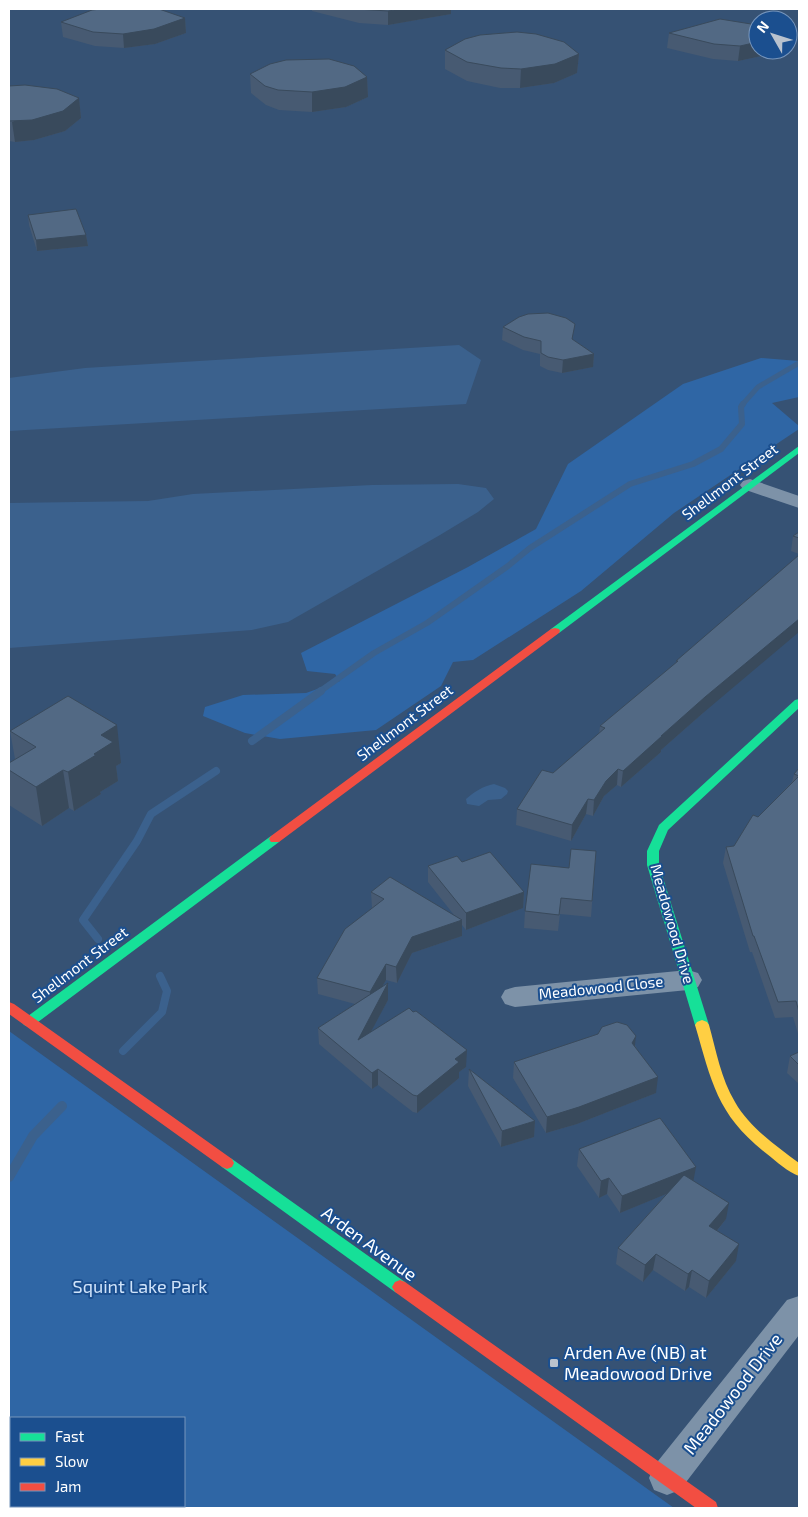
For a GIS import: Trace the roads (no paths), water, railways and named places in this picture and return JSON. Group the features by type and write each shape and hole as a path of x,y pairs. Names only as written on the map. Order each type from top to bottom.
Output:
{"street":[{"name":"Shellmont Street","path":"29,1022 799,449"},
{"path":"750,485 799,502"},
{"name":"Meadowood Drive","path":"799,702 663,828 656,840 653,851 653,866 724,1096 732,1110 752,1132 784,1160 799,1170"},
{"name":"Meadowood Close","path":"515,996 688,980"},
{"name":"Arden Avenue","path":"9,1007 710,1508"},
{"name":"Meadowood Drive","path":"667,1478 799,1310"}],"waterway":[{"path":"742,405 758,387 799,363"},
{"path":"319,692 374,653 427,623 508,566 530,548 630,484 693,464 721,449 742,424 741,407 743,404"},
{"path":"252,741 321,691"},
{"path":"98,939 83,920 137,841 151,814 216,771"},
{"path":"123,1051 162,1012 167,991 160,976"},
{"path":"9,1177 33,1136 62,1106"}],"place":[{"name":"Arden Ave (NB) at Meadowood Drive","path":"554,1363"}],"park label":[{"name":"Squint Lake Park","path":"140,1287"}]}
